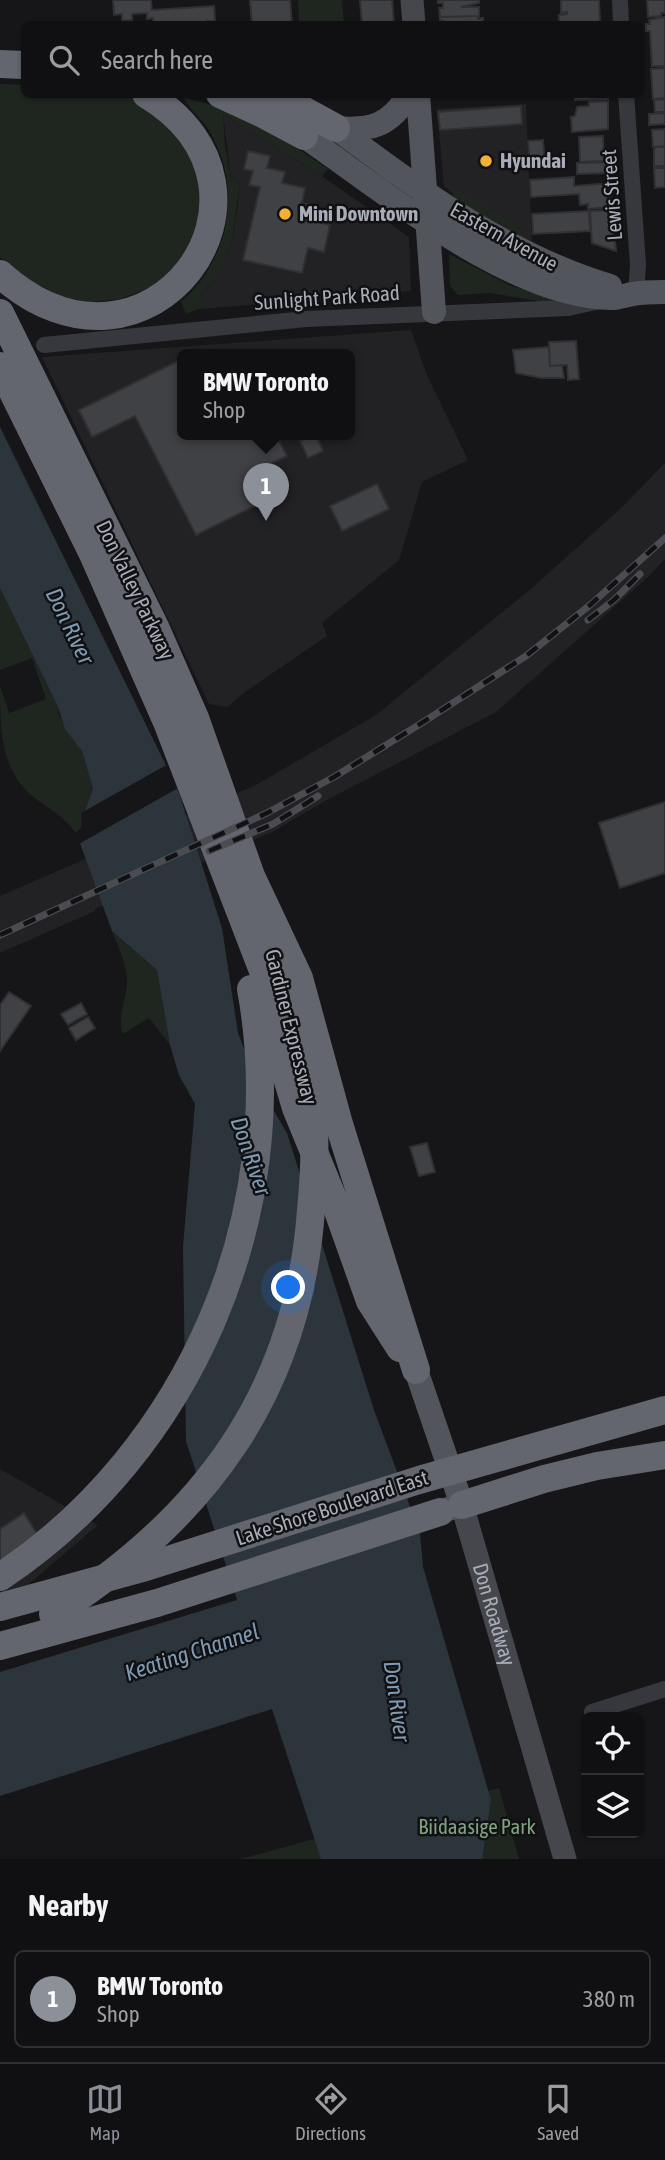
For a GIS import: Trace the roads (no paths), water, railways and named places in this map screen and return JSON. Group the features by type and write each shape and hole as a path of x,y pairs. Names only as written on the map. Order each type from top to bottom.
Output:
{"highway":[{"path":"0,44 21,46"},
{"path":"0,64 21,65"},
{"path":"0,274 30,297 61,311 96,316 125,314 149,305 176,287 194,265 208,237 213,209 212,180 201,147 186,127 152,98"},
{"name":"Eastern Avenue","path":"229,98 304,136"},
{"name":"Eastern Avenue","path":"281,98 336,128"},
{"name":"Don Valley Parkway","path":"0,313 156,629 195,718 239,876"},
{"name":"Don Valley Parkway","path":"0,366 93,554 239,876"},
{"path":"0,1577 85,1509 121,1469 163,1415 182,1385 217,1313 243,1231 259,1118 260,1064 244,953 239,876"},
{"path":"239,876 265,976 282,1060 296,1108 337,1208 370,1301 378,1317 416,1370"},
{"path":"239,876 299,978 339,1124 416,1370"},
{"name":"Gardiner Expressway","path":"0,1638 53,1614 82,1595 133,1558 166,1528 217,1471 248,1425 275,1368 294,1313 309,1243 314,1176 313,1116 293,1015 239,876"},
{"name":"Lake Shore Boulevard East","path":"0,1607 146,1567 419,1480 665,1410"},
{"name":"Lake Shore Boulevard East","path":"0,1646 156,1603 544,1479 597,1466 665,1455"}],"main road":[{"path":"336,128 370,129 391,117 406,98"},
{"path":"418,98 434,312"},
{"name":"Eastern Avenue","path":"336,128 479,228 536,259 624,296"},
{"name":"Eastern Avenue","path":"304,136 427,222 476,253 517,274 569,291 624,296 665,292"},
{"name":"Don Roadway","path":"416,1370 452,1471 451,1508"}],"street":[{"path":"412,0 414,21"},
{"path":"620,0 621,21"},
{"name":"Lewis Street","path":"624,296 638,272 626,98"},
{"name":"Sunlight Park Road","path":"44,345 306,319 570,308 624,296"},
{"name":"Don Roadway","path":"451,1508 565,1859"},
{"path":"592,1712 665,1689"}],"water":[{"path":"0,427 178,790 222,928 238,1033 258,1084 287,1133 374,1410 420,1533 423,1567 491,1800 482,1859 321,1859 272,1709 0,1796 0,1672 237,1600 186,1441 183,1247 195,1104 179,1075 170,1045 157,970 112,931 77,835 85,829 85,811 93,789 82,751 65,729 58,707 0,588"}],"railway":[{"path":"0,935 267,813 334,777 526,656 590,605 665,538"},
{"path":"588,620 614,600 640,574"},
{"path":"209,851 273,824 318,796"}],"place":[{"name":"Hyundai","path":"486,161"},
{"name":"Mini Downtown","path":"285,214"},
{"name":"BMW Toronto","path":"266,521"}],"water label":[{"name":"Don River","path":"70,626"},
{"name":"Don River","path":"251,1156"},
{"name":"Keating Channel","path":"192,1652"},
{"name":"Don River","path":"397,1701"}],"park label":[{"name":"Biidaasige Park","path":"477,1827"}]}
